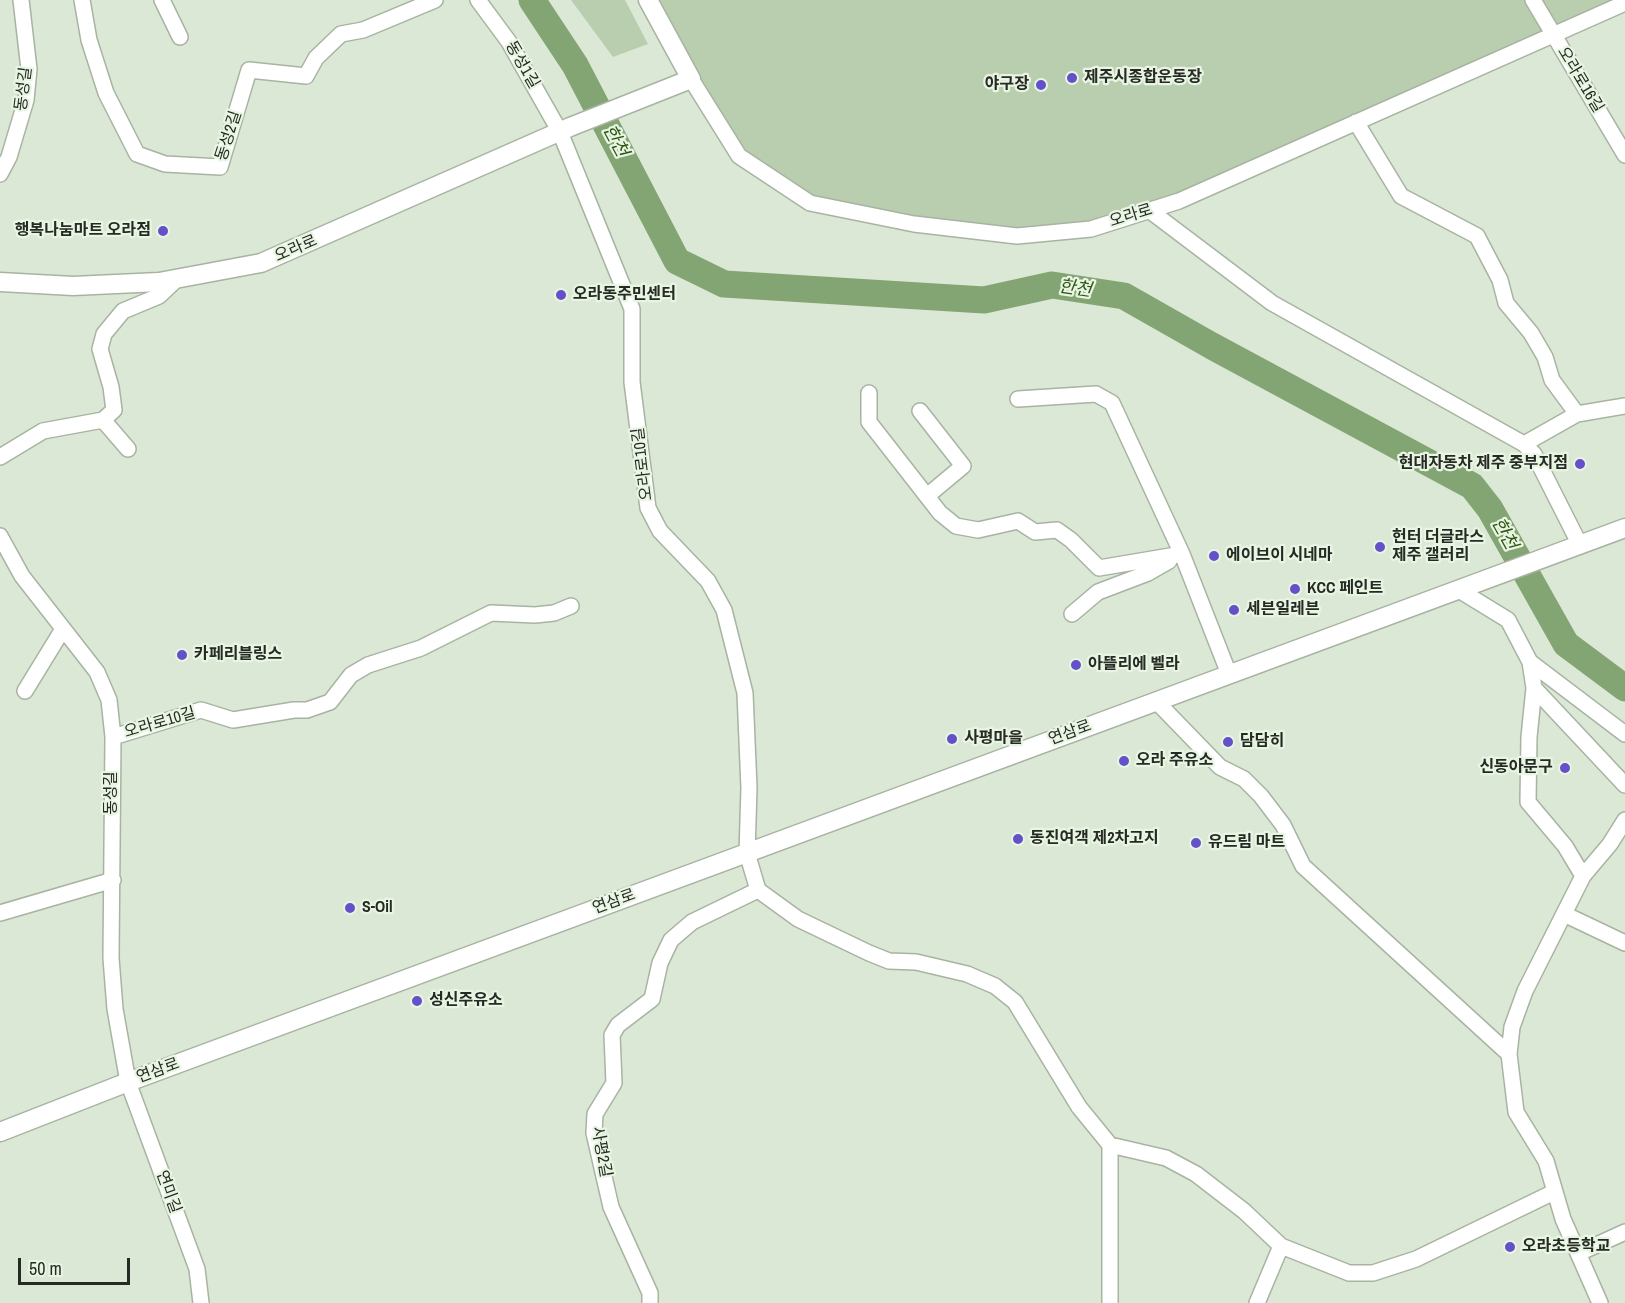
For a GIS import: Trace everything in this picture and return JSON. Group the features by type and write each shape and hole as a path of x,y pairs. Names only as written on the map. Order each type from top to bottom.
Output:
{"main road":[{"path":"648,0 691,79"},
{"name":"오라로","path":"0,282 73,286 159,282 261,263 565,130 691,79"},
{"path":"1577,546 1625,528"},
{"name":"연삼로","path":"0,1132 128,1082 1577,546"}],"street":[{"name":"동성길","path":"0,174 9,157 26,100 29,69 21,0"},
{"name":"동성2길","path":"82,0 89,39 106,93 137,154 165,164 220,167 249,70 306,76 316,58 340,34 363,30 435,0"},
{"path":"162,0 180,37"},
{"name":"동성1길","path":"478,0 509,42 565,130"},
{"name":"오라로16길","path":"1533,0 1625,155"},
{"name":"오라로","path":"691,79 739,156 810,203 914,224 1017,236 1091,229 1179,201 1625,3"},
{"path":"1356,122 1401,196 1478,236 1500,280 1506,303 1531,333 1545,357 1552,380 1577,414"},
{"name":"오라로10길","path":"565,130 632,309 632,382 648,508 660,531 708,581 723,610 745,693 749,788 747,852 758,890"},
{"path":"1149,210 1272,303 1524,444 1534,454 1577,546"},
{"path":"0,457 43,431 103,420 114,410 111,387 100,349 104,334 123,311 159,297 178,278"},
{"path":"869,393 869,422 940,513 956,526 978,530 1018,521 1035,532 1057,530 1071,540 1099,568 1182,554"},
{"path":"1018,399 1096,394 1112,403 1182,554 1229,675"},
{"path":"1524,444 1577,414 1625,405"},
{"path":"920,411 963,466 927,496"},
{"path":"103,420 128,449"},
{"name":"동성길","path":"0,536 22,576 97,672 109,700 113,737 111,958 115,1009 128,1082"},
{"path":"1072,614 1098,592 1148,573 1182,554"},
{"path":"1459,590 1508,620 1530,662 1534,688 1529,737 1528,802 1565,846 1583,876"},
{"name":"오라로10길","path":"113,737 201,710 233,720 294,710 308,710 330,702 351,675 368,665 421,648 491,613 544,614 571,606"},
{"path":"25,691 63,629"},
{"path":"1530,662 1625,734"},
{"path":"1534,688 1625,785"},
{"path":"1156,701 1220,766 1244,779 1261,796 1282,825 1302,866 1509,1054"},
{"path":"1600,1303 1554,1192 1546,1161 1516,1113 1509,1054 1512,1027 1525,991 1583,876 1610,844 1625,820"},
{"path":"0,913 113,880"},
{"path":"758,890 798,919 869,953 889,960 916,962 967,974 995,987 1015,1002 1079,1107 1110,1145 1166,1158 1196,1174 1261,1225 1281,1246 1349,1273 1373,1273 1416,1259 1554,1192"},
{"name":"사평2길","path":"650,1303 650,1293 611,1207 594,1133 595,1114 614,1083 612,1035 618,1025 652,999 660,963 671,940 692,922 758,890"},
{"path":"1564,914 1625,943"},
{"name":"연미길","path":"128,1082 197,1269 201,1303"},
{"path":"1110,1145 1110,1303"},
{"path":"1579,1253 1625,1232"},
{"path":"1257,1303 1281,1246"}],"green space":[{"path":"571,0 625,0 648,44 613,57"},
{"name":"제주시종합운동장","path":"649,0 1625,0 1166,205 1091,229 1017,236 810,203 739,156"}],"waterway":[{"name":"한천","path":"532,0 575,65 677,261 724,284 984,300 1052,285 1124,296 1472,486 1490,509 1566,644 1625,688"}],"place":[{"name":"제주시종합운동장","path":"1072,78"},
{"name":"야구장","path":"1041,85"},
{"name":"행복나눔마트 오라점","path":"163,231"},
{"name":"오라동주민센터","path":"561,295"},
{"name":"현대자동차 제주 중부지점","path":"1580,464"},
{"name":"헌터 더글라스 제주 갤러리","path":"1380,547"},
{"name":"에이브이 시네마","path":"1214,556"},
{"name":"KCC 페인트","path":"1295,589"},
{"name":"세븐일레븐","path":"1234,610"},
{"name":"카페리블링스","path":"182,655"},
{"name":"아뜰리에 벨라","path":"1076,665"},
{"name":"사평마을","path":"952,739"},
{"name":"담담히","path":"1228,742"},
{"name":"오라 주유소","path":"1124,761"},
{"name":"신동아문구","path":"1565,768"},
{"name":"동진여객 제2차고지","path":"1018,839"},
{"name":"유드림 마트","path":"1196,843"},
{"name":"S-Oil","path":"350,908"},
{"name":"성신주유소","path":"417,1001"},
{"name":"오라초등학교","path":"1510,1247"}]}
